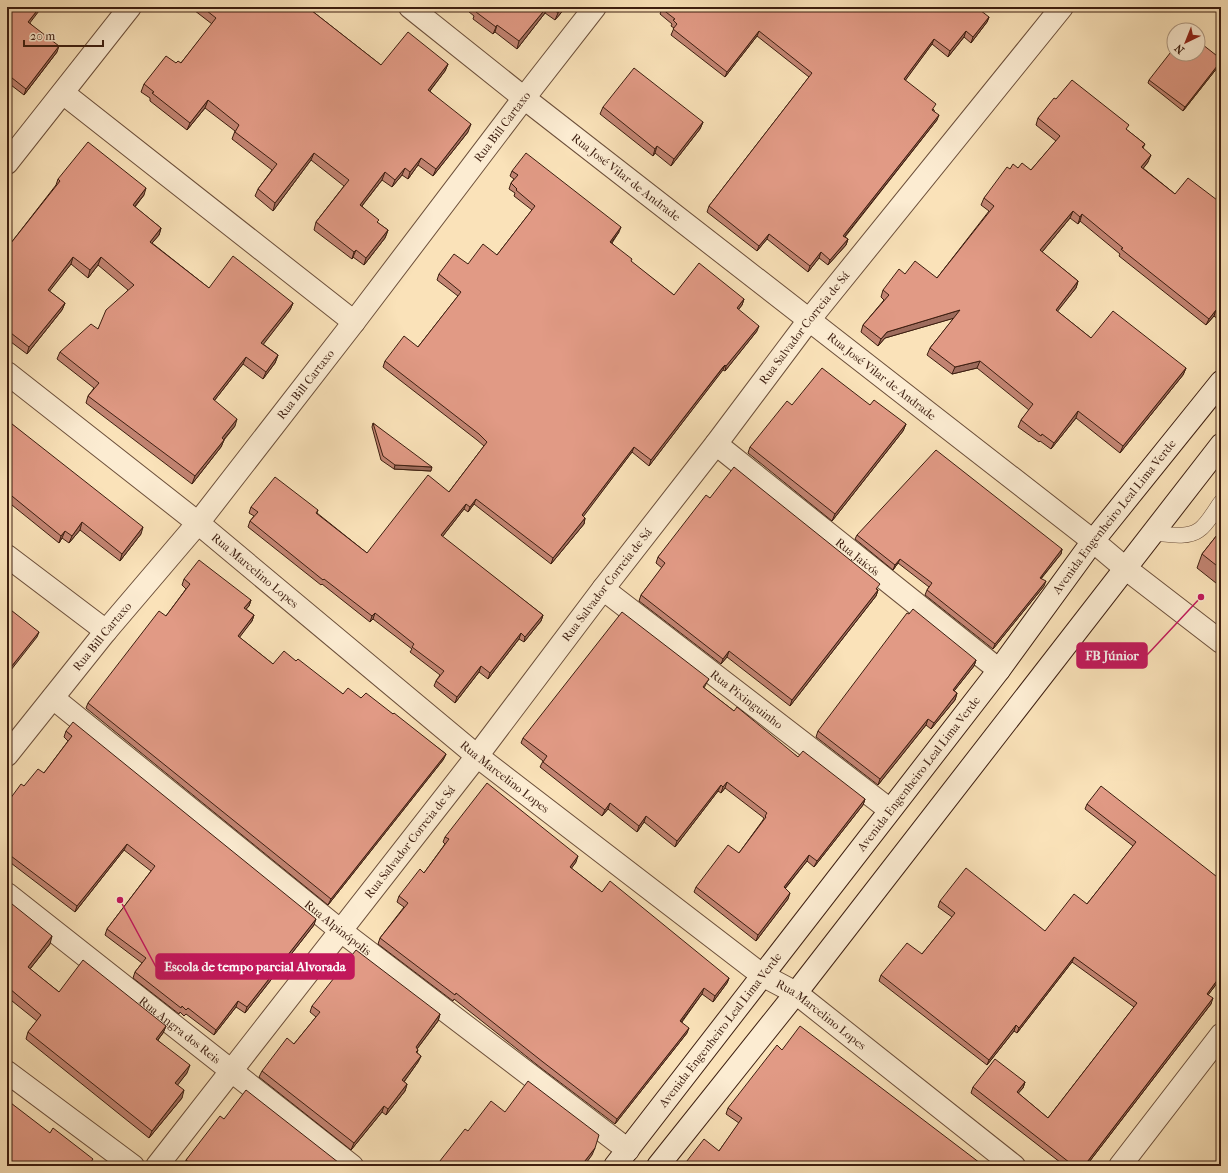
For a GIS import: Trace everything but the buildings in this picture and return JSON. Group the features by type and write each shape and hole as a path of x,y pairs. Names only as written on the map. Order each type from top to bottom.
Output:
{"street":[{"path":"7,163 130,7"},
{"name":"Rua José Vilar de Andrade","path":"410,7 524,98 1093,540 1125,568 1221,642"},
{"name":"Rua Bill Cartaxo","path":"7,755 106,631 198,523 595,7"},
{"name":"Rua Salvador Correia de Sá","path":"157,1166 477,756 809,320 1062,7"},
{"path":"63,93 354,322"},
{"name":"Rua Marcelino Lopes","path":"7,373 198,523 477,756 762,975 796,993 1014,1166"},
{"name":"Avenida Engenheiro Leal Lima Verde","path":"622,1158 999,670 1093,540 1221,382"},
{"name":"Rua Jaicós","path":"716,444 999,670"},
{"path":"658,1166 796,993 1221,445"},
{"path":"7,556 106,631"},
{"name":"Rua Pixinguinho","path":"603,589 890,810"},
{"name":"Rua Alpinópolis","path":"53,698 622,1158"},
{"name":"Rua Angra dos Reis","path":"7,894 352,1166"},
{"path":"1120,1166 1221,1035"},
{"path":"7,1072 133,1166"}],"lane":[{"path":"1152,533 1187,535 1200,530 1221,502"}],"place":[{"name":"FB Júnior","path":"1201,597"},
{"name":"Escola de tempo parcial Alvorada","path":"120,900"}]}
